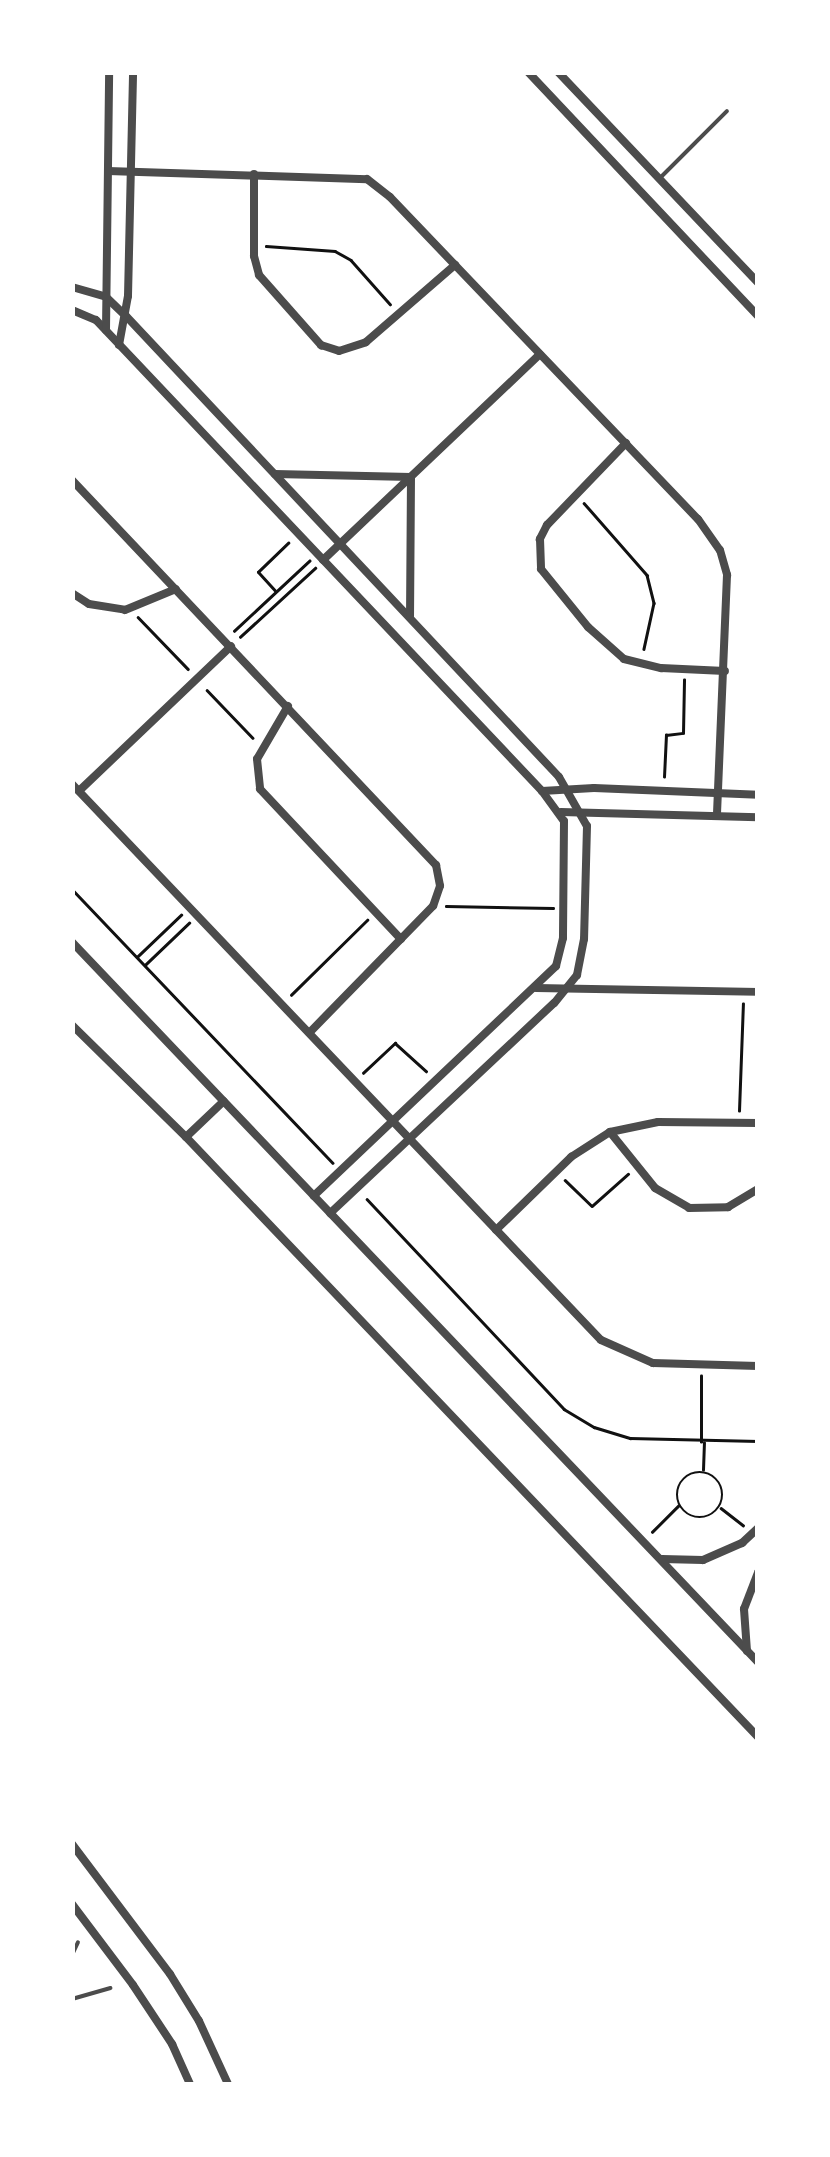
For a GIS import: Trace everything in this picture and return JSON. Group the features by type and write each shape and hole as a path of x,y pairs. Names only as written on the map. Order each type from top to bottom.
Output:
{"street":[{"path":"106,330 109,72"},
{"path":"119,345 126,316 132,72"},
{"path":"528,72 758,316"},
{"path":"558,72 758,283"},
{"path":"108,171 367,179 707,528 720,550 728,600 716,816"},
{"path":"254,174 256,266 264,284 321,345 339,351 378,335 454,265"},
{"path":"72,287 106,297 126,316 569,788 583,813 589,844 583,958 567,988 330,1213"},
{"path":"72,310 88,314 106,330 561,812 566,840 562,952 547,979 314,1196"},
{"path":"320,557 341,545 540,354"},
{"path":"626,444 540,539 541,569 588,627 624,659 639,664 724,671"},
{"path":"275,474 412,478"},
{"path":"410,618 412,478"},
{"path":"72,480 430,855 439,875 433,906 308,1033"},
{"path":"72,593 89,604 125,610 176,588"},
{"path":"228,642 76,787 587,1327 617,1351 653,1362 758,1366"},
{"path":"288,706 258,759 260,788 401,939"},
{"path":"542,791 569,788 758,795"},
{"path":"561,812 758,817"},
{"path":"72,942 758,1662"},
{"path":"536,988 758,992"},
{"path":"72,1025 186,1136 758,1737"},
{"path":"186,1136 224,1102"},
{"path":"496,1230 589,1142 610,1132 658,1122 758,1123"},
{"path":"610,1132 655,1188 689,1208 728,1208 758,1189"},
{"path":"660,1559 703,1560 724,1554 755,1530"},
{"path":"747,1651 744,1609 758,1572"},
{"path":"72,1844 170,1974 199,2021 228,2084"},
{"path":"72,1904 172,2044 190,2084"}],"lane":[{"path":"659,179 727,111"},
{"path":"72,1955 78,1942"},
{"path":"72,1998 110,1988"}],"path":[{"path":"254,246 335,251 351,260 399,316"},
{"path":"576,495 647,575 653,617 639,664"},
{"path":"276,592 258,572 298,534"},
{"path":"228,642 276,592 320,557"},
{"path":"228,642 320,557"},
{"path":"664,791 666,736 682,734 684,669"},
{"path":"72,889 341,1172"},
{"path":"433,906 564,908"},
{"path":"137,957 190,908"},
{"path":"282,1004 375,912"},
{"path":"145,965 197,915"},
{"path":"738,1122 744,992"},
{"path":"355,1082 395,1042 436,1081"},
{"path":"556,1171 592,1206 637,1166"},
{"path":"357,1188 564,1409 594,1427 630,1438 758,1441"},
{"path":"701,1365 704,1471"},
{"path":"643,1541 679,1505 681,1481 704,1471"},
{"path":"704,1471 722,1484 720,1507"},
{"path":"679,1505 689,1515 703,1518 720,1507"},
{"path":"720,1507 755,1530"}]}
